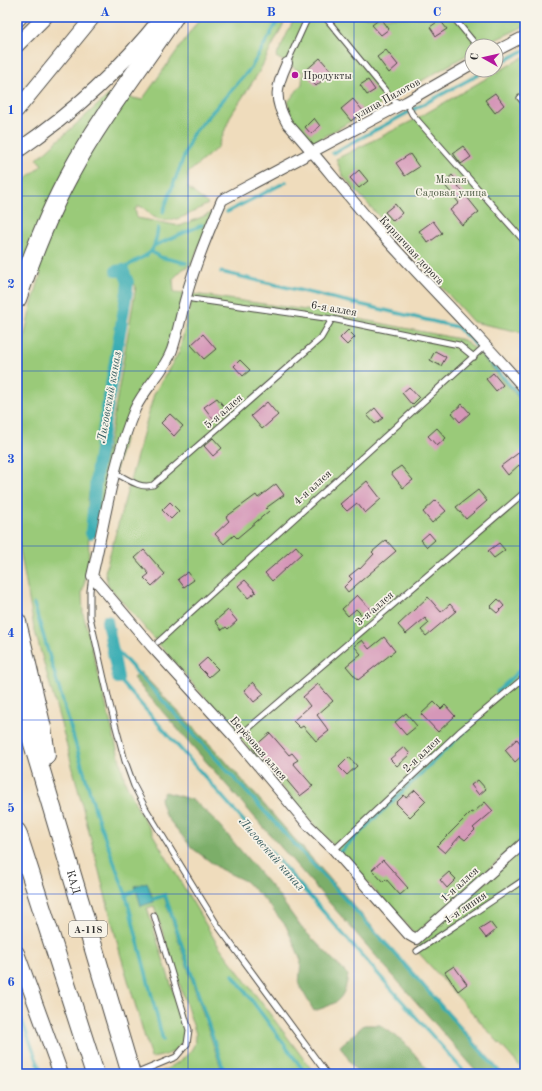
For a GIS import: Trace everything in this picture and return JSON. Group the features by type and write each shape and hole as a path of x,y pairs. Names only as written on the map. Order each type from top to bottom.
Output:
{"highway":[{"path":"17,299 45,224 70,173 113,105 174,17"},
{"path":"17,622 42,728 56,821"},
{"name":"КАД","path":"17,690 131,1074"},
{"path":"17,832 95,1074"}],"main road":[{"path":"17,20 20,17"},
{"path":"17,45 45,17"},
{"path":"17,110 93,17"},
{"path":"17,150 36,138 107,77 134,50 162,17"},
{"path":"17,953 61,1074"}],"street":[{"path":"504,47 525,36"},
{"name":"Кирпичная дорога","path":"287,63 280,79 277,92 278,108 287,123 371,222 458,317 486,344 525,389"},
{"name":"улица Пилотов","path":"92,576 115,473 136,407 166,364 173,349 189,298 198,258 222,200 313,152 407,107 464,69"},
{"name":"Берёзовая аллея","path":"92,576 155,644 308,825 334,850 409,935"},
{"name":"1-я аллея","path":"409,935 416,939 525,842"}],"lane":[{"path":"287,63 308,17"},
{"path":"325,17 393,100 407,107 525,242"},
{"path":"456,18 471,38"},
{"path":"520,98 525,104"},
{"name":"6-я аллея","path":"189,298 332,319 459,345 474,357"},
{"name":"5-я аллея","path":"115,473 139,486 146,487 153,485 321,338 332,319"},
{"name":"4-я аллея","path":"155,644 474,357 486,344"},
{"name":"3-я аллея","path":"236,739 525,492"},
{"path":"92,576 90,591 90,617 110,705 125,761 134,786 146,809 218,926 326,1073"},
{"name":"2-я аллея","path":"334,850 459,732 525,677"},
{"name":"1-я линия","path":"417,951 525,879"},
{"path":"135,1074 176,1057 187,1044 189,1030 154,915"}],"green space":[{"path":"201,17 287,17 259,72 231,115 218,147 188,173 188,188 208,204 182,217 168,220 161,220 154,217 139,206 135,209 137,218 180,226 214,212 191,265 183,269 173,279 174,292 184,293 170,348 134,403 100,529 99,507 102,470 112,427 136,286 127,279 88,499 89,565 82,592 83,613 125,781 138,809 216,942 315,1074 226,1074 166,895 157,899 164,897 223,1074 158,1074 177,1063 188,1054 193,1048 196,1034 154,906 147,908 186,1032 181,1044 169,1054 151,1058 120,953 66,742 34,628 18,538 17,385 22,346 31,307 41,274 17,268 17,183 19,185 42,165 37,159 111,93 142,100"},
{"path":"295,17 525,17 525,26 499,38 464,38 464,57 313,143 291,119 288,102 302,84 303,73 276,57"},
{"name":"Малая Садовая улица","path":"525,56 525,333 473,322 343,176 336,159 416,119 487,78 504,78 504,68"},
{"path":"193,294 334,314 464,340 478,352 525,405 525,837 415,934 311,821 108,585 105,572 154,394 179,352"},
{"path":"140,672 221,756 503,1074 479,1074 133,678"},
{"path":"165,792 193,800 214,819 275,891 301,927 348,975 342,996 338,1000 329,1006 314,1011 299,985 301,960 286,926 263,898 245,881 220,869 192,848 165,815 160,799"},
{"path":"525,847 525,1072 417,951 419,942"},
{"path":"364,1025 380,1025 403,1041 432,1074 358,1074 340,1046"}],"water":[{"path":"147,882 154,902 141,906 135,886"}],"building":[{"path":"381,18 389,29 381,35 372,25"},
{"path":"440,20 447,29 436,36 430,27"},
{"path":"386,50 398,65 389,73 377,57"},
{"path":"320,58 332,72 316,86 304,72"},
{"path":"368,80 375,90 367,95 360,85"},
{"path":"495,93 504,105 495,113 485,100"},
{"path":"353,99 363,111 351,121 341,109"},
{"path":"314,118 320,126 311,134 305,127"},
{"path":"463,146 471,157 461,164 453,153"},
{"path":"410,154 419,167 405,176 396,163"},
{"path":"359,170 368,181 359,188 350,178"},
{"path":"452,175 460,184 458,186 479,212 462,225 450,210 459,203 443,183"},
{"path":"395,204 402,213 393,221 385,212"},
{"path":"433,221 442,233 428,243 419,231"},
{"path":"348,330 355,337 347,345 340,338"},
{"path":"203,334 216,349 204,359 191,345"},
{"path":"435,351 446,357 441,366 430,360"},
{"path":"240,360 250,370 243,376 234,366"},
{"path":"493,373 503,385 496,391 486,379"},
{"path":"409,387 419,398 412,405 402,393"},
{"path":"217,398 226,409 213,419 204,407"},
{"path":"267,402 278,415 262,429 251,416"},
{"path":"462,404 470,413 460,422 452,413"},
{"path":"375,408 383,418 375,424 367,415"},
{"path":"170,414 183,426 174,436 161,423"},
{"path":"437,428 446,438 437,446 428,436"},
{"path":"213,438 222,448 213,456 204,446"},
{"path":"525,448 525,473 519,465 508,475 501,466"},
{"path":"401,466 413,480 403,488 391,473"},
{"path":"367,481 381,499 365,513 357,503 347,511 340,504"},
{"path":"276,484 284,495 266,508 269,511 237,538 234,535 224,544 215,534 229,521 226,517 256,495 258,498"},
{"path":"478,490 487,501 466,519 456,507"},
{"path":"436,500 446,511 432,523 423,512"},
{"path":"170,502 179,511 171,519 162,510"},
{"path":"429,533 435,540 427,547 421,540"},
{"path":"386,540 396,551 348,592 344,587 352,579 349,576 359,568 360,569 374,554 372,552"},
{"path":"499,543 505,550 494,558 488,551"},
{"path":"296,546 302,553 272,581 265,573"},
{"path":"144,550 165,574 152,586 144,578 149,574 135,558"},
{"path":"188,572 194,580 184,587 178,579"},
{"path":"245,580 256,592 248,598 238,586"},
{"path":"357,595 372,611 364,617 356,609 348,616 342,609"},
{"path":"428,597 441,612 450,604 456,611 426,636 421,630 429,623 425,618 406,634 398,625"},
{"path":"498,599 504,606 497,613 490,607"},
{"path":"228,610 237,621 228,629 226,627 222,630 215,621"},
{"path":"384,637 395,651 358,680 346,666 361,654 354,646 362,640 369,649"},
{"path":"207,658 218,669 209,677 198,666"},
{"path":"253,682 264,694 254,702 244,690"},
{"path":"318,684 333,701 317,715 329,731 316,741 303,726 300,728 293,721 310,706 303,697"},
{"path":"434,702 441,709 445,705 455,716 438,732 421,714"},
{"path":"406,713 417,726 406,735 395,722"},
{"path":"270,733 289,755 292,753 298,760 293,763 313,786 300,796 283,776 279,780 253,748"},
{"path":"517,739 525,749 525,753 515,762 505,750"},
{"path":"404,747 410,754 397,766 390,759"},
{"path":"349,757 357,766 347,775 339,767"},
{"path":"478,780 486,789 479,795 471,785"},
{"path":"415,790 426,801 410,817 396,803 404,795 406,798"},
{"path":"485,802 493,811 473,828 475,830 465,840 460,836 445,853 437,846 471,812 473,813"},
{"path":"383,860 408,888 400,895 386,879 383,882 372,870"},
{"path":"449,872 456,879 447,888 440,880"},
{"path":"490,922 496,930 486,938 479,929"},
{"path":"454,966 467,984 458,991 445,972"}],"waterway":[{"path":"163,212 192,135 251,68 280,17"},
{"path":"504,61 525,50"},
{"path":"333,153 472,78"},
{"path":"227,212 286,182"},
{"path":"156,245 202,225"},
{"path":"123,270 151,252 154,247 158,228"},
{"path":"152,252 160,257 186,263"},
{"name":"Лиговский канал","path":"91,533 97,467 128,282 123,270 116,271"},
{"path":"221,272 457,327 477,346"},
{"path":"483,354 525,402"},
{"path":"34,604 97,816 126,895 163,1040"},
{"name":"Лиговский канал","path":"107,621 118,678"},
{"path":"111,644 398,957 501,1074"},
{"path":"497,692 525,665"},
{"name":"Лиговский канал","path":"118,678 466,1074"},
{"path":"339,853 471,725"},
{"path":"126,895 136,890"},
{"path":"153,899 165,895 225,1074"},
{"path":"233,975 306,1074"},
{"path":"17,1007 42,1074"}],"place":[{"name":"Продукты","path":"295,75"}]}
